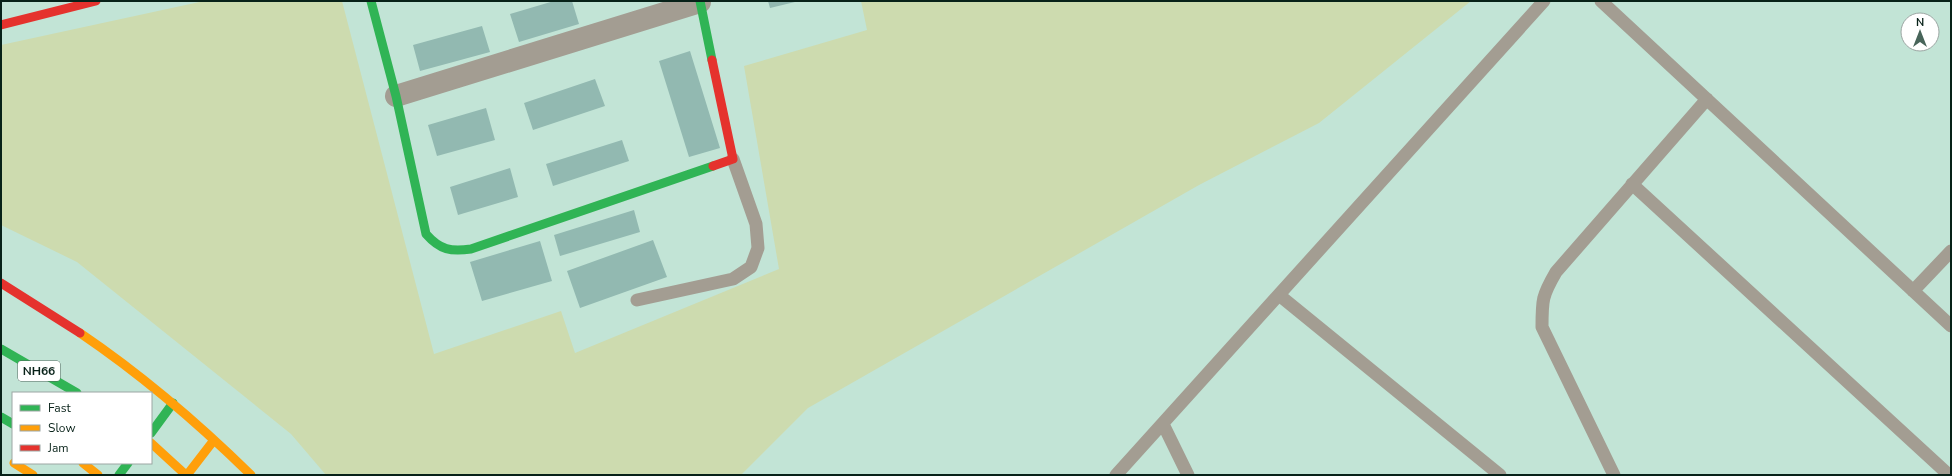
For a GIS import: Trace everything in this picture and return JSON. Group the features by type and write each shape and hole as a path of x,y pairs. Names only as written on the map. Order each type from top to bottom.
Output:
{"main road":[{"path":"1,25 96,1"},
{"path":"371,1 396,96 426,234 435,246 450,251 471,249 733,159 700,2"},
{"path":"1,283 94,343 173,403 251,475"},
{"name":"NH66","path":"1,349 74,392"},
{"path":"152,431 173,403"},
{"path":"1,417 12,423"},
{"path":"152,444 186,475 214,440"},
{"path":"14,464 33,475"},
{"path":"84,464 98,475"},
{"path":"119,475 127,464"}],"street":[{"path":"396,96 700,2"}],"lane":[{"path":"1116,475 1544,1"},
{"path":"1601,1 1951,326"},
{"path":"1614,475 1542,327 1542,301 1545,291 1556,272 1707,99"},
{"path":"637,300 733,279 751,266 758,248 756,224 733,159"},
{"path":"1632,184 1949,475"},
{"path":"1913,291 1951,251"},
{"path":"1279,295 1500,475"},
{"path":"1163,424 1188,475"}],"green space":[{"path":"204,1 342,1 434,354 561,311 575,353 779,269 744,66 867,30 861,1 1471,1 1319,123 1199,185 808,408 741,475 326,475 291,434 77,262 1,225 1,45"}],"building":[{"path":"554,1 572,1 579,24 519,42 510,14"},
{"path":"768,1 795,1 795,2 770,8"},
{"path":"482,26 490,52 420,71 413,45"},
{"path":"690,51 720,148 689,157 659,61"},
{"path":"595,79 605,106 533,130 524,103"},
{"path":"486,108 495,140 437,156 428,125"},
{"path":"622,140 629,161 553,186 546,164"},
{"path":"510,168 518,197 458,215 450,187"},
{"path":"634,210 640,232 560,256 554,235"},
{"path":"653,240 667,277 580,308 567,271"},
{"path":"540,241 552,281 482,301 470,262"}],"traffic: fast":[{"path":"371,1 396,96 426,234 441,247 452,250 471,249 713,166"},
{"path":"700,1 712,60"},
{"path":"1,349 75,392"},
{"path":"152,432 173,403"},
{"path":"1,417 12,423"},
{"path":"119,475 127,464"}],"traffic: slow":[{"path":"80,333 169,400 251,475"},
{"path":"187,475 214,440"},
{"path":"152,444 186,475"},
{"path":"16,464 33,475"},
{"path":"84,464 98,475"}],"traffic: jam":[{"path":"1,25 96,1"},
{"path":"712,60 733,159 713,166"},
{"path":"1,283 80,333"}]}
